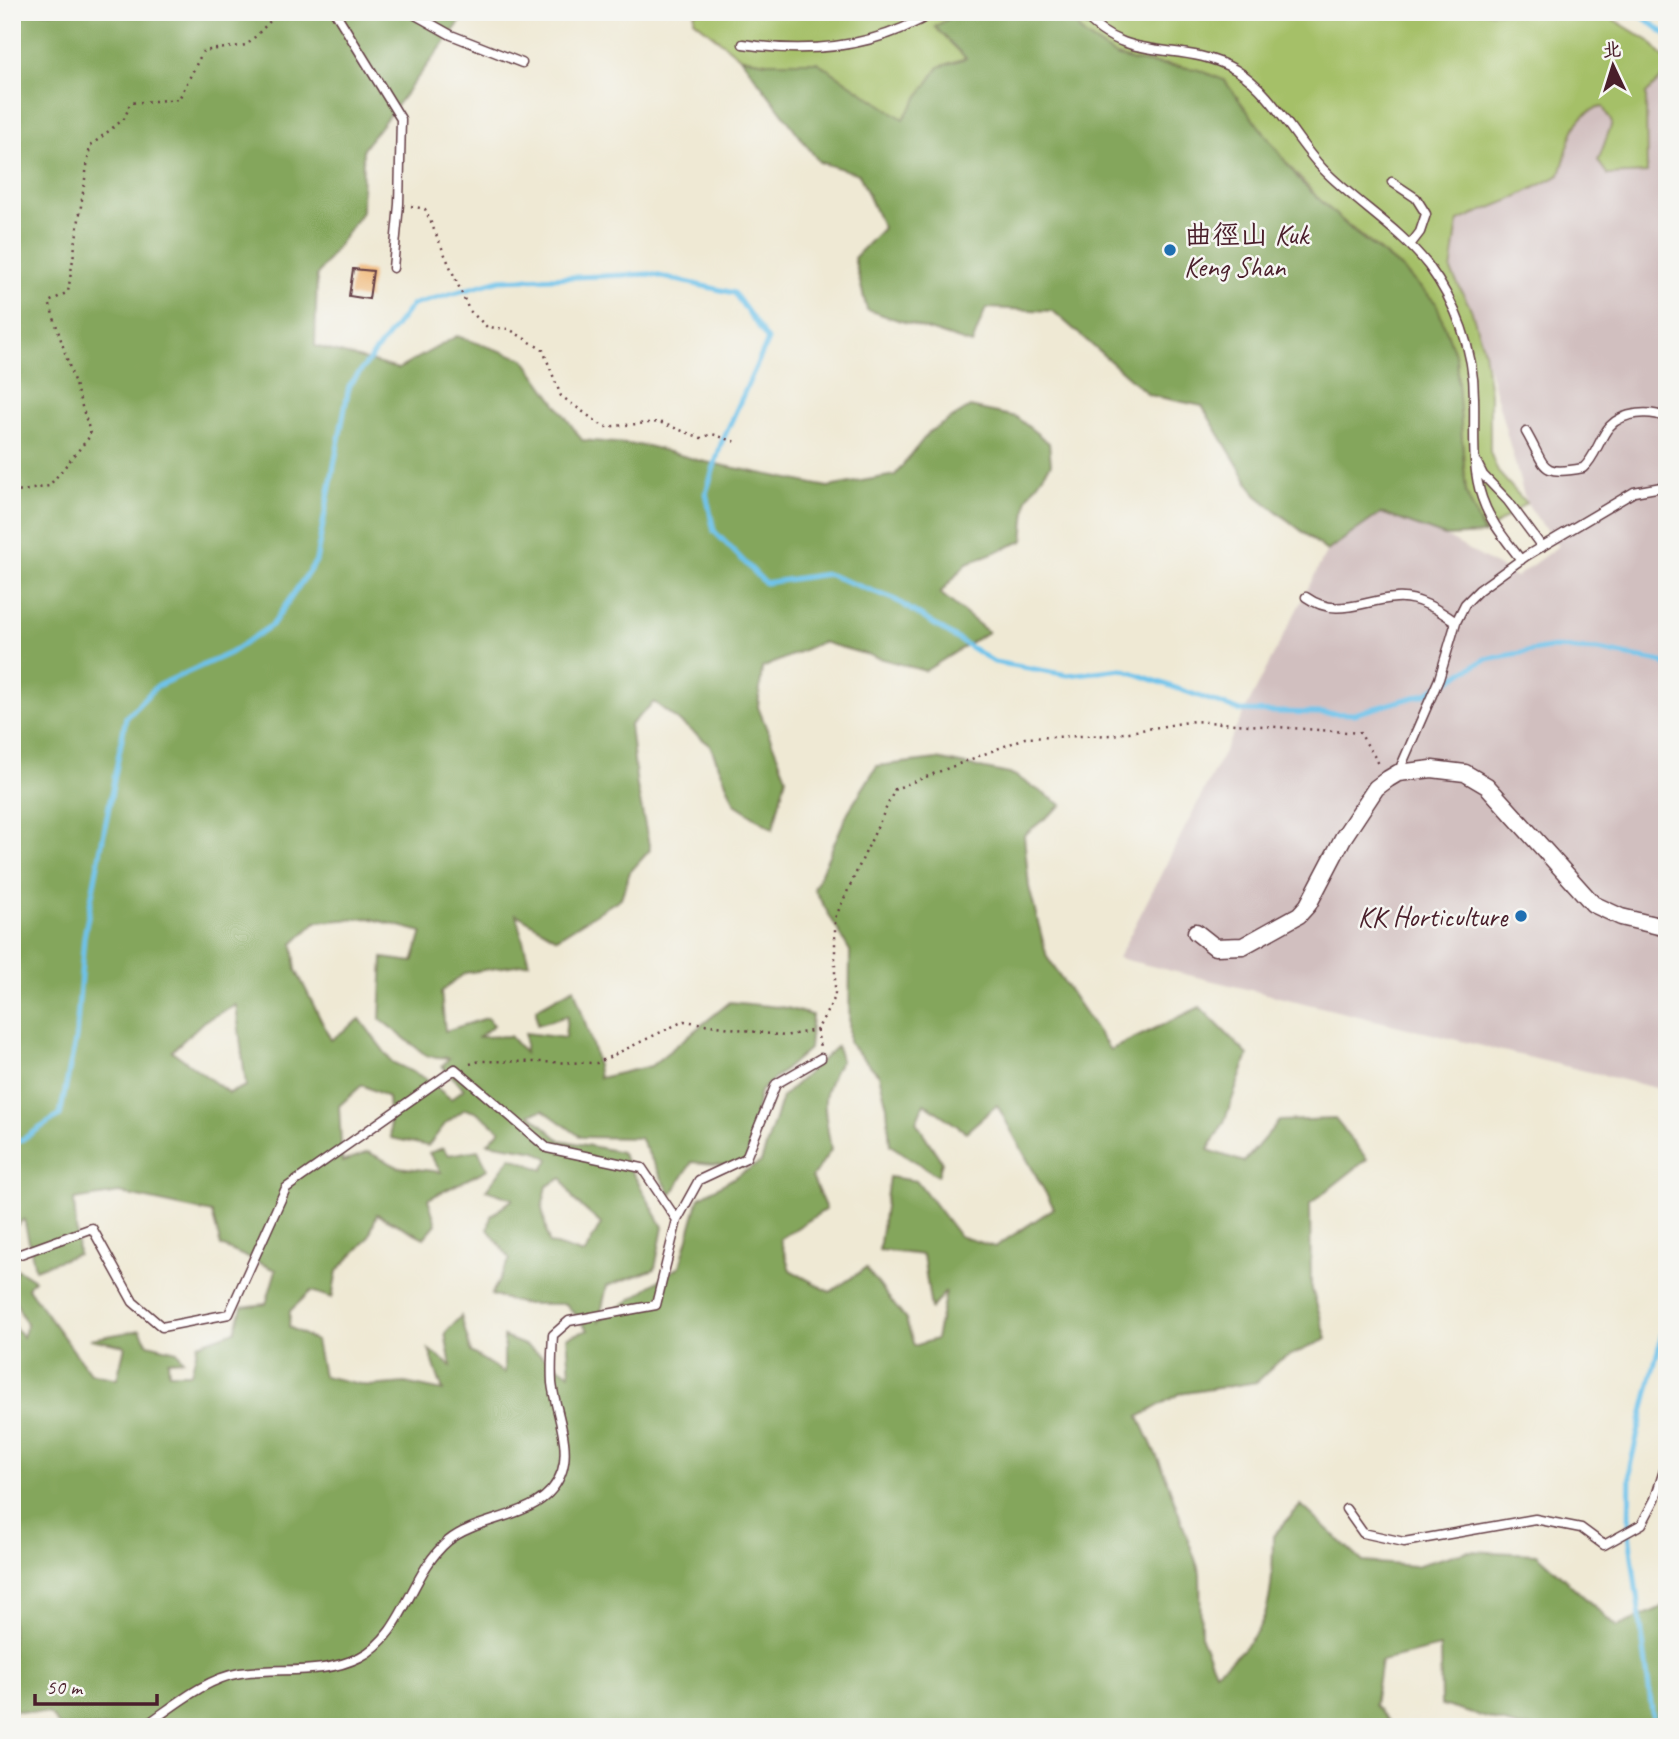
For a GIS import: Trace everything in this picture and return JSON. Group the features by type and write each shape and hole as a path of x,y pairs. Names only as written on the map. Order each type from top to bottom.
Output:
{"street":[{"path":"1196,932 1215,947 1242,946 1299,915 1308,905 1343,838 1376,788 1393,776 1432,769 1465,773 1487,786 1593,904 1621,918 1667,928"}],"lane":[{"path":"335,12 401,119 400,204 393,268"},
{"path":"410,12 451,35 522,63"},
{"path":"743,44 804,50 835,47 895,31 933,12"},
{"path":"1082,12 1093,25 1121,43 1137,48 1202,56 1237,71 1266,96 1297,139 1344,190 1410,245 1438,279 1464,334 1472,374 1478,482 1488,512 1521,560"},
{"path":"1392,182 1416,198 1426,214 1425,223 1410,245"},
{"path":"1526,432 1548,469 1557,473 1583,468 1610,425 1628,416 1652,412 1667,418"},
{"path":"1475,450 1483,475 1508,501 1542,547"},
{"path":"1393,776 1439,679 1456,622 1465,604 1479,590 1521,560 1634,492 1667,486"},
{"path":"1306,597 1322,607 1344,609 1397,597 1412,599 1437,609 1456,622"},
{"path":"143,1727 202,1688 226,1676 327,1668 362,1656 389,1632 421,1573 449,1541 466,1530 527,1507 548,1494 562,1472 565,1453 552,1383 553,1335 569,1321 656,1305 677,1220 699,1180 746,1158 776,1084 821,1058"},
{"path":"12,1257 92,1228 133,1302 162,1327 229,1314 286,1188 455,1069 547,1148 642,1168 677,1220"},
{"path":"1346,1509 1363,1534 1404,1542 1535,1519 1581,1528 1604,1545 1642,1524 1655,1499 1667,1461"}],"path":[{"path":"12,493 49,486 91,435 48,302 68,292 90,146 124,118 130,103 179,99 203,51 247,46 279,12"},
{"path":"400,204 425,209 469,310 487,327 509,328 543,350 561,396 604,427 659,422 701,438 712,434 740,443"},
{"path":"821,1058 817,1030 835,997 835,918 895,789 1025,738 1112,735 1194,721 1360,733 1393,776"},
{"path":"455,1069 480,1061 597,1063 684,1021 784,1036 817,1030"}],"shaded area":[{"path":"1667,73 1667,1083 1664,1090 1118,958 1327,551 1381,513 1445,536 1516,577 1558,546 1526,503 1478,330 1450,271 1458,221 1510,200 1560,175 1579,117 1590,108 1603,107 1612,123 1598,161 1647,173 1646,93"}],"green space":[{"path":"12,12 468,12 363,149 362,212 317,275 315,346 398,369 457,336 524,359 582,440 648,446 701,461 828,487 895,475 929,432 970,407 1016,417 1049,443 1051,464 1027,498 1023,541 967,563 940,593 988,632 925,671 822,642 762,668 758,707 786,777 773,829 735,804 710,745 654,702 630,725 637,786 650,850 630,872 621,898 557,938 516,914 529,963 465,973 441,992 445,1031 487,1018 494,1025 479,1037 510,1036 525,1053 525,1033 565,1038 567,1016 537,1025 536,1009 574,988 595,1054 599,1078 651,1066 730,1002 787,1008 812,1015 809,1049 760,1091 745,1167 692,1162 671,1195 640,1138 581,1137 543,1110 530,1114 560,1140 621,1152 663,1227 655,1269 607,1286 599,1321 680,1266 699,1198 761,1162 782,1097 837,1046 841,1060 828,1085 825,1104 831,1150 812,1177 826,1209 780,1239 790,1270 830,1292 866,1268 906,1320 914,1346 936,1339 946,1291 931,1309 923,1255 879,1250 889,1177 917,1181 959,1236 995,1247 1054,1208 997,1105 966,1132 924,1103 916,1122 942,1162 938,1176 890,1145 887,1107 879,1075 849,1043 850,951 814,889 848,812 877,766 937,759 1014,775 1062,805 1024,835 1029,887 1047,957 1110,1050 1200,1007 1248,1055 1224,1122 1208,1150 1244,1162 1279,1121 1335,1119 1367,1159 1310,1204 1311,1286 1327,1339 1280,1360 1257,1382 1179,1394 1139,1417 1164,1472 1200,1573 1201,1638 1215,1672 1248,1643 1259,1628 1270,1597 1273,1536 1301,1505 1363,1562 1415,1566 1467,1551 1537,1554 1617,1627 1667,1605 1667,1727 1519,1727 1441,1705 1440,1647 1381,1661 1374,1705 1394,1727 60,1727 50,1714 12,1710 12,1324 23,1337 27,1325 13,1291 17,1269 34,1280 27,1287 90,1373 117,1379 125,1346 90,1339 140,1330 148,1344 177,1351 183,1360 168,1361 169,1373 191,1373 198,1344 235,1331 242,1307 266,1304 276,1270 221,1246 212,1213 119,1193 74,1200 78,1254 35,1269 24,1219 12,1230","holes":["369,918 422,932 413,962 383,958 380,1019 427,1056 449,1058 442,1066 464,1089 451,1099 423,1077 392,1062 360,1019 331,1040 296,970 293,944 316,922","236,1005 246,1086 229,1093 172,1051 204,1021","362,1085 388,1097 391,1138 428,1146 446,1123 465,1109 478,1113 500,1130 488,1143 536,1151 549,1159 543,1170 511,1157 486,1190 513,1199 491,1216 488,1229 510,1259 491,1295 523,1304 566,1304 588,1330 567,1337 570,1374 527,1346 504,1337 504,1373 471,1352 461,1316 445,1333 451,1366 429,1350 443,1391 405,1383 369,1386 323,1376 316,1341 289,1327 290,1311 311,1291 332,1298 337,1271 368,1239 377,1214 424,1238 436,1224 428,1199 488,1169 478,1150 448,1155 443,1148 429,1153 441,1172 398,1167 368,1152 342,1162 339,1106","562,1178 574,1200 601,1224 584,1254 549,1243 542,1208 547,1186"]},
{"path":"695,12 959,12 936,27 966,58 939,67 903,120 817,62 766,62 741,58 694,20"},
{"path":"959,12 1065,12 1084,35 1116,56 1196,69 1224,80 1301,182 1354,232 1401,268 1436,303 1456,357 1466,493 1484,534 1445,536 1381,513 1327,551 1256,495 1202,406 1149,395 1053,311 986,308 972,344 867,310 854,258 883,228 859,174 819,162 741,58 766,62 817,62 903,119 939,67 966,58 935,27"},
{"path":"1065,12 1601,12 1649,41 1667,61 1667,73 1646,94 1647,173 1608,175 1598,161 1612,123 1603,107 1592,110 1578,123 1560,175 1510,200 1458,221 1451,271 1471,309 1484,351 1490,394 1490,452 1498,472 1526,503 1484,534 1466,493 1456,357 1436,303 1401,268 1327,208 1278,154 1181,66 1134,61 1116,56 1084,35"}],"building":[{"path":"353,269 373,271 369,299 349,296"}],"waterway":[{"path":"1636,12 1667,35"},
{"path":"12,1146 60,1115 76,1037 84,937 126,717 157,686 230,653 272,625 316,561 349,386 412,305 500,280 650,274 734,293 768,340 721,444 706,493 714,531 765,583 827,574 894,599 994,662 1068,675 1122,669 1241,711 1354,714 1425,694 1486,659 1549,648 1598,650 1662,662 1667,667"},
{"path":"1654,1727 1629,1533 1630,1466 1667,1313"}],"place":[{"name":"曲徑山 Kuk Keng Shan","path":"1170,250"},
{"name":"KK Horticulture","path":"1521,916"}]}
